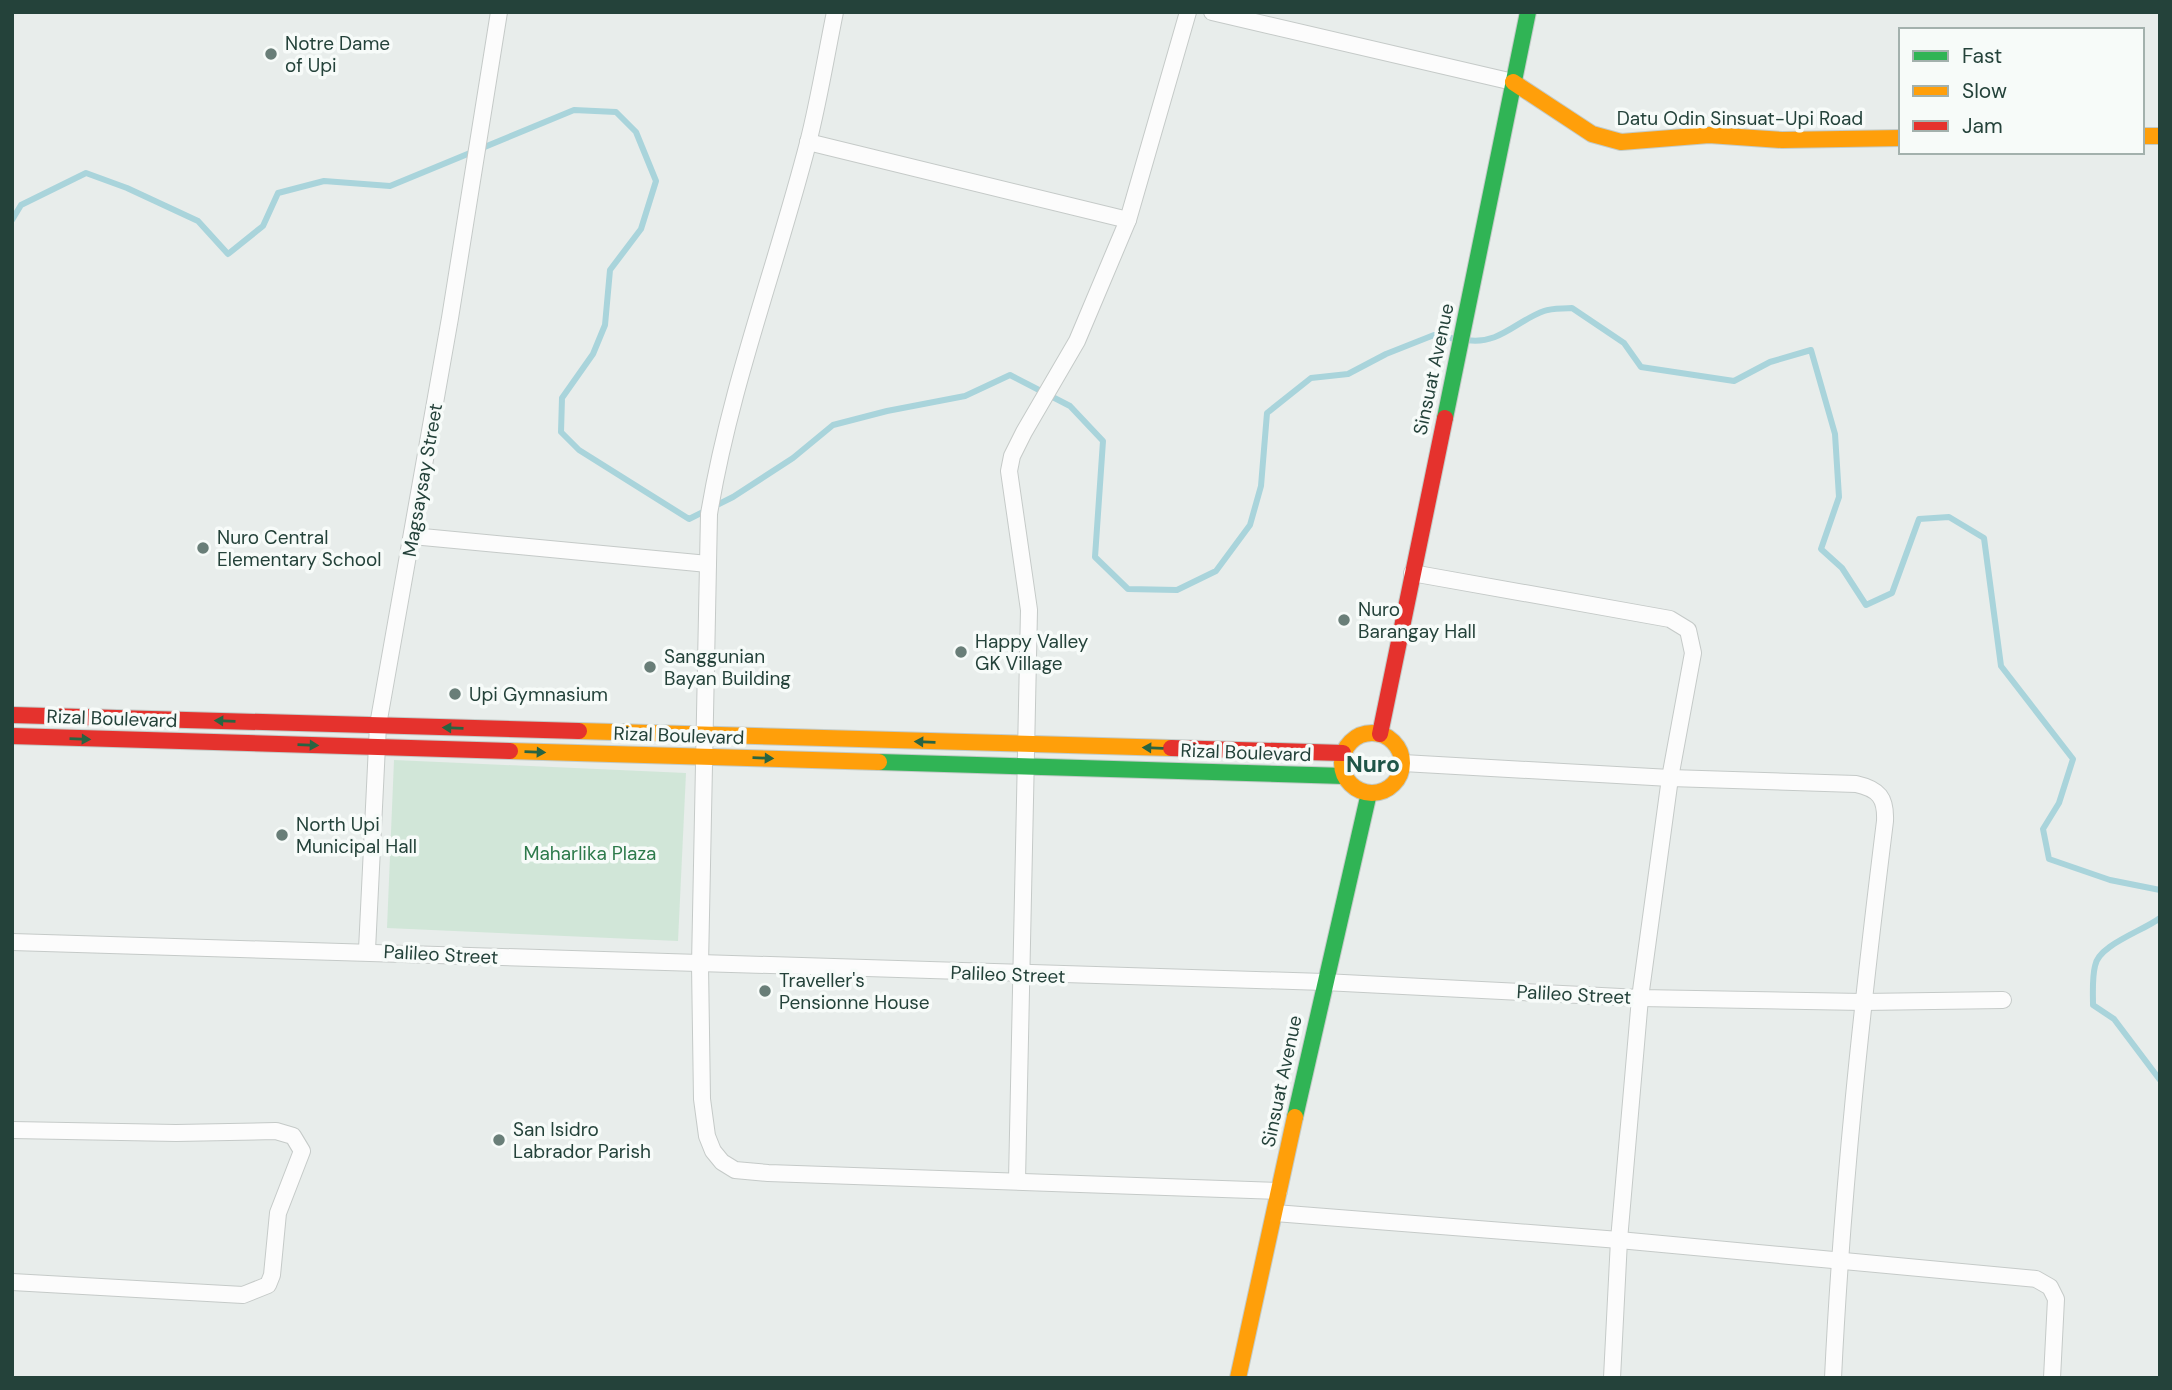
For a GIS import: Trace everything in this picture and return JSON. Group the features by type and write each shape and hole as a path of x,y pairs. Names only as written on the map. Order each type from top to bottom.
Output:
{"main road":[{"name":"Sinsuat Avenue","path":"1380,734 1528,12"},
{"name":"Datu Odin Sinsuat-Upi Road","path":"1513,82 1592,134 1621,142 1709,135 1782,140 1899,138"},
{"name":"Rizal Boulevard","path":"12,715 1343,753"},
{"path":"1362,734 1380,734 1396,744 1403,763 1401,773 1389,789 1368,793 1350,784 1344,776 1343,753 1354,739 1362,734"},
{"name":"Rizal Boulevard","path":"12,737 1344,776"},
{"name":"Sinsuat Avenue","path":"1238,1378 1368,793"}],"street":[{"name":"Magsaysay Street","path":"367,950 375,747 499,12"},
{"path":"835,12 808,142 737,386 709,514 706,757 699,965 702,1099 707,1136 713,1151 722,1162 735,1170 1279,1191"},
{"path":"1017,1181 1019,974 1029,610 1009,471 1012,456 1077,341 1128,220 1188,12"},
{"path":"1212,12 1513,82"},
{"path":"808,142 1128,220"},
{"path":"412,536 708,564"},
{"path":"1412,573 1626,610 1680,624 1692,639 1693,653 1670,778 1640,998 1619,1240 1612,1378"},
{"path":"1403,763 1670,778 1856,784 1880,794 1884,800 1885,821 1863,1002 1839,1260 1833,1378"},
{"name":"Palileo Street","path":"12,942 367,950 699,965 1324,982 1640,998 1863,1002 2003,1000"},
{"path":"12,1130 176,1133 276,1131 293,1136 302,1150 278,1213 272,1275 268,1285 257,1291 243,1295 12,1282"},
{"path":"1275,1213 1619,1240 2036,1279 2050,1287 2056,1299 2052,1378"}],"green space":[{"name":"Maharlika Plaza","path":"394,760 686,773 678,941 387,928"}],"waterway":[{"path":"12,220 21,205 86,173 127,188 198,221 228,254 263,226 278,193 324,181 390,186 574,110 616,112 636,132 656,181 641,229 610,270 605,325 593,354 562,398 561,432 579,450 689,519 733,497 793,458 833,425 965,396 1010,375 1070,406 1103,441 1095,557 1128,589 1177,590 1216,571 1250,525 1261,486 1267,413 1311,378 1348,374 1386,354 1434,335 1456,339"},
{"path":"1467,340 1489,339 1544,311 1572,308 1624,343 1641,367 1734,381 1770,362 1811,350 1835,434 1839,497 1821,549 1842,568 1866,605 1892,593 1919,519 1949,517 1984,538 2001,666 2073,759 2059,803 2043,829 2049,859 2110,880 2160,890"},
{"path":"2160,918 2104,951 2098,958 2093,975 2093,1005 2114,1019 2160,1080"}],"traffic: fast":[{"path":"1445,418 1528,12"},
{"path":"879,762 1344,776"},
{"path":"1295,1117 1369,793"}],"traffic: slow":[{"path":"1513,82 1592,134 1621,142 1709,135 1782,140 1899,138"},
{"path":"2144,136 2160,136"},
{"path":"579,731 1171,748"},
{"path":"1366,733 1378,733 1397,746 1402,763 1400,775 1389,788 1378,793 1366,793 1347,780 1342,769 1342,757 1355,738 1366,733"},
{"path":"510,751 879,762"},
{"path":"1238,1378 1295,1117"}],"traffic: jam":[{"path":"1380,734 1445,418"},
{"path":"12,715 579,731"},
{"path":"12,736 510,751"},
{"path":"1171,748 1343,753"}],"place":[{"name":"Notre Dame of Upi","path":"271,54"},
{"name":"Nuro Central Elementary School","path":"203,548"},
{"name":"Nuro Barangay Hall","path":"1344,620"},
{"name":"Happy Valley GK Village","path":"961,652"},
{"name":"Sanggunian Bayan Building","path":"650,667"},
{"name":"Upi Gymnasium","path":"455,694"},
{"name":"North Upi Municipal Hall","path":"282,835"},
{"name":"Traveller's Pensionne House","path":"765,991"},
{"name":"San Isidro Labrador Parish","path":"499,1140"}],"district":[{"name":"Nuro","path":"1373,764"}]}
